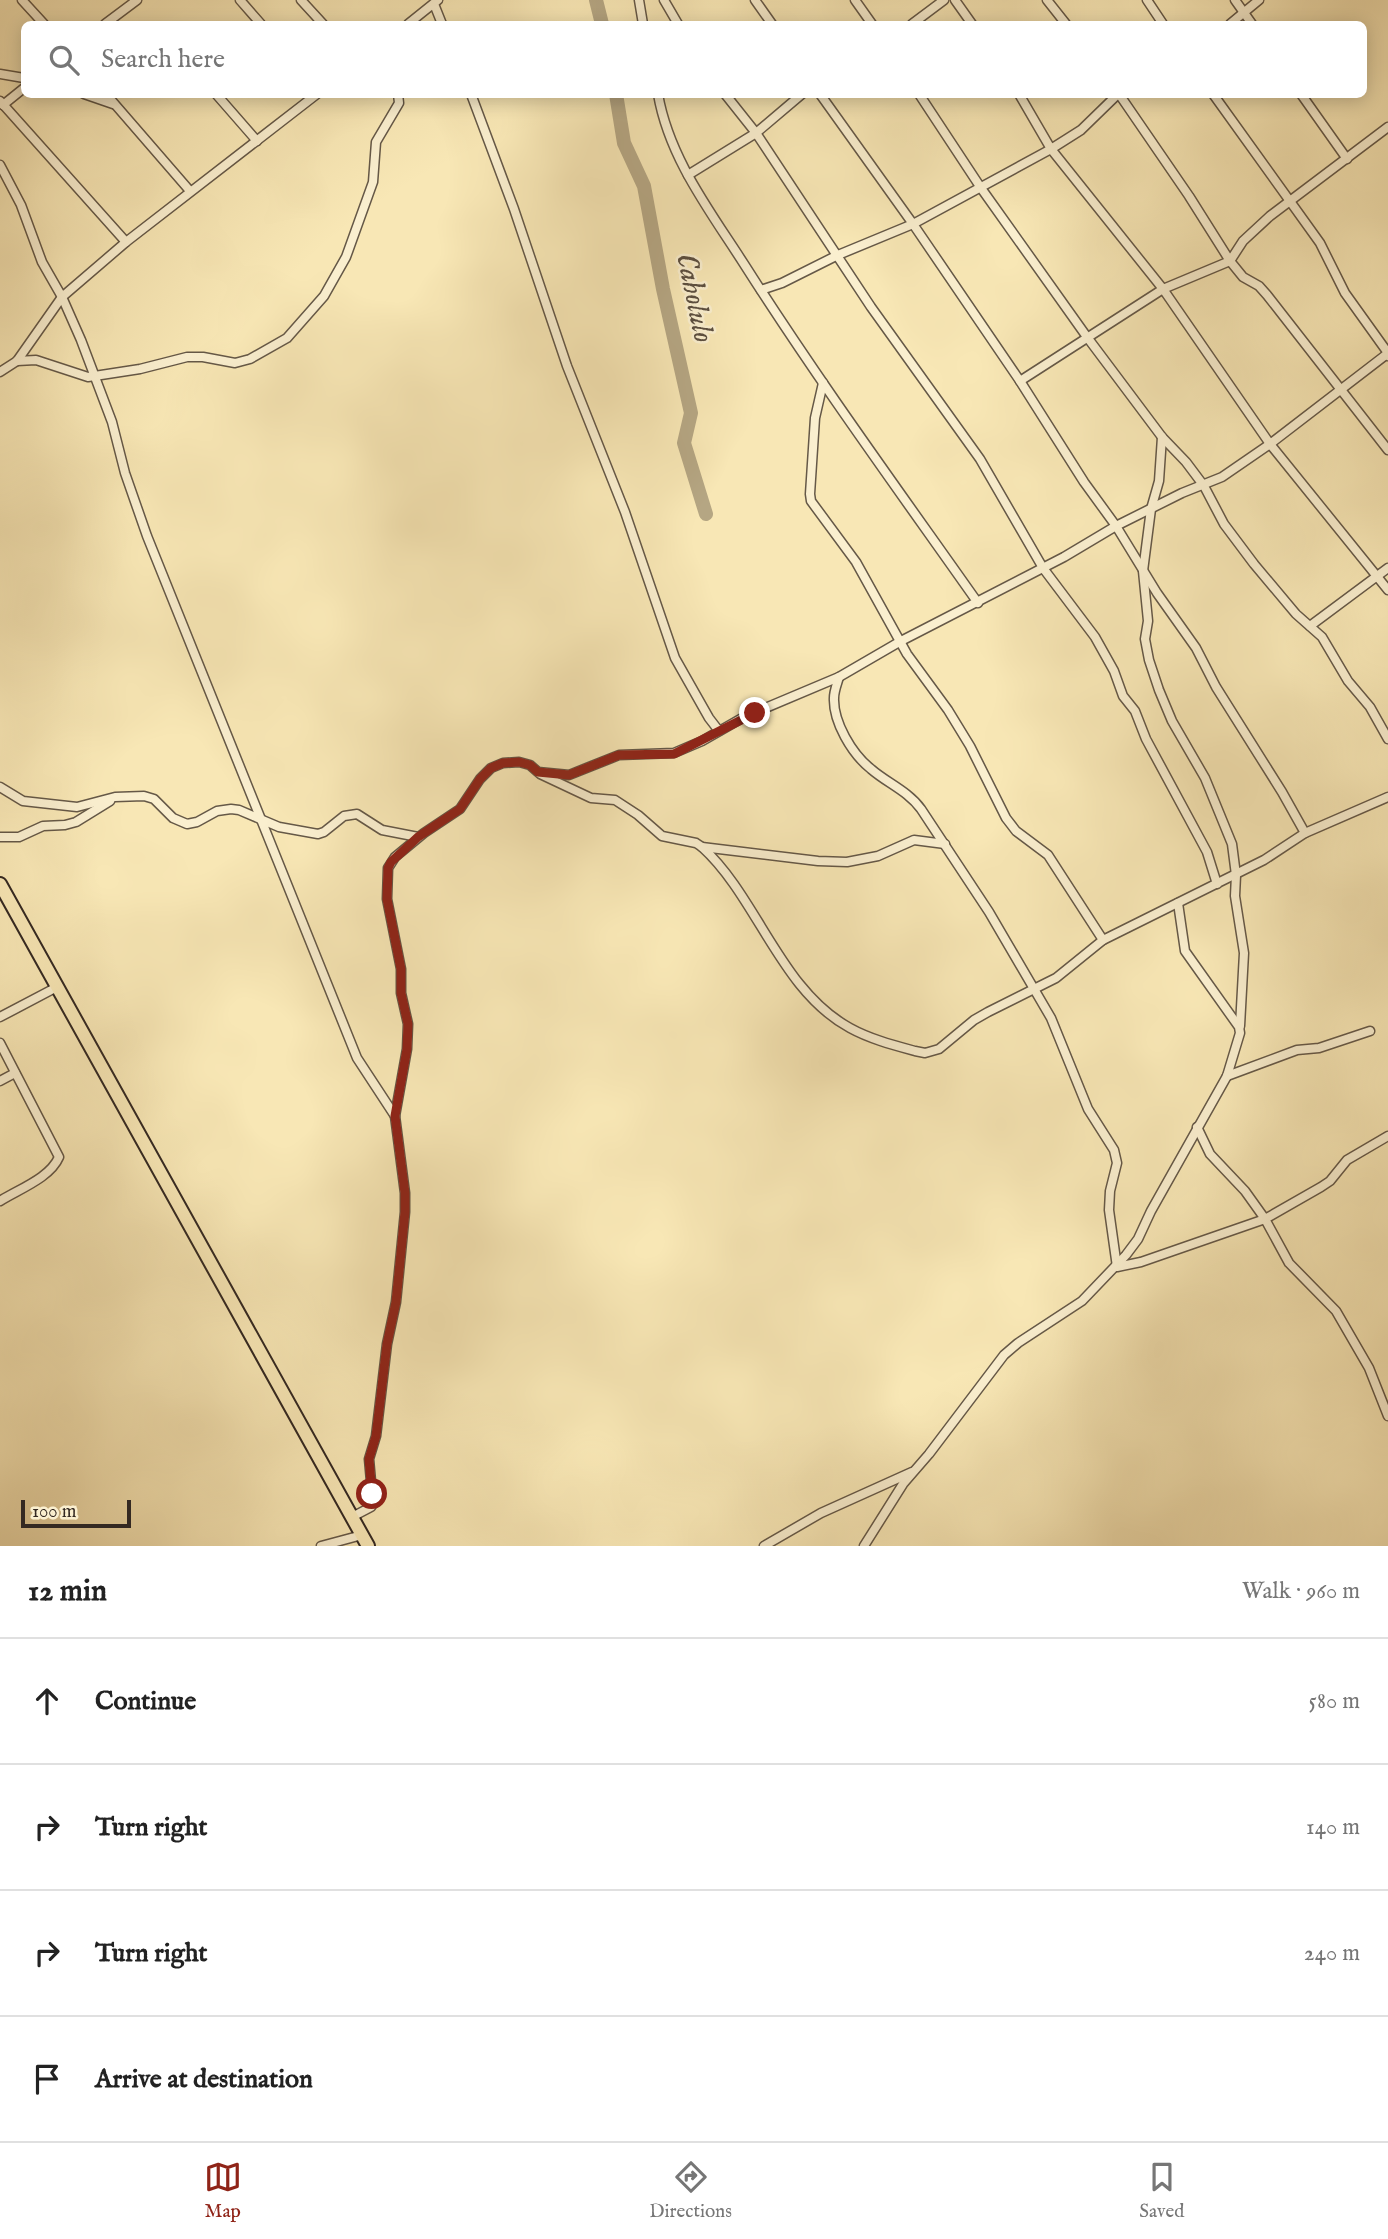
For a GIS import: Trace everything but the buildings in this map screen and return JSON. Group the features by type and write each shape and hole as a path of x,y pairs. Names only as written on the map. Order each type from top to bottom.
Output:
{"main road":[{"path":"0,884 365,1540"}],"street":[{"path":"22,0 41,21"},
{"path":"109,21 136,0"},
{"path":"240,0 258,21"},
{"path":"301,0 320,21"},
{"path":"639,0 642,21"},
{"path":"664,0 676,21"},
{"path":"755,0 770,21"},
{"path":"855,0 870,21"},
{"path":"916,21 944,0"},
{"path":"955,0 970,21"},
{"path":"1047,0 1064,21"},
{"path":"1147,0 1161,21"},
{"path":"1235,0 1250,21"},
{"path":"1234,21 1259,0"},
{"path":"412,21 436,2 441,21"},
{"path":"0,74 21,78"},
{"path":"21,90 2,103 126,243"},
{"path":"96,98 116,105"},
{"path":"110,98 190,191"},
{"path":"219,98 257,141"},
{"path":"0,372 17,361 62,297 190,191 312,98"},
{"path":"17,361 36,360 81,376 95,376 140,369 187,357 242,362 287,338 324,296 346,257 373,182 376,142 399,103 398,98"},
{"path":"472,98 514,209 566,366 625,512 675,658 719,731"},
{"path":"659,98 670,142 688,175 823,383 978,603"},
{"path":"727,98 757,133 870,307 915,365 980,459 1043,568 1096,637 1118,678 1123,696 1135,711 1146,739 1208,852 1217,884"},
{"path":"688,175 757,133 797,98"},
{"path":"922,98 981,188 1087,337 1162,437 1186,462 1224,524 1254,564 1296,614 1322,637 1348,681 1370,706 1388,739"},
{"path":"1021,98 1051,149 1163,289 1270,444 1388,590"},
{"path":"761,290 913,223 981,188 1082,130 1115,98"},
{"path":"1122,98 1230,261 1243,277 1259,286 1267,295 1339,391 1388,450"},
{"path":"538,772 569,775 619,755 674,754 744,718 839,677 1116,526 1182,493 1222,477 1388,354 1345,293 1320,243 1216,98"},
{"path":"1304,98 1347,159"},
{"path":"827,99 1020,381 1084,482 1196,648 1216,687 1305,833"},
{"path":"1020,381 1163,289 1230,261 1243,242 1288,201 1388,127"},
{"path":"0,165 17,195 42,262 62,297 95,376 147,536 357,1058 395,1116"},
{"path":"823,383 816,418 810,494 816,508 856,562 907,654 948,710 1012,826 1048,855 1103,940"},
{"path":"864,1546 914,1470 1004,1355 1082,1301 1117,1267 1138,1239 1227,1076 1240,1033 1244,953 1235,896 1236,875 1232,844 1205,778 1172,720 1149,660 1145,639 1148,621 1143,571 1151,509 1159,481 1162,437"},
{"path":"1310,626 1388,568"},
{"path":"839,677 834,697 835,707 849,742 869,768 914,799 1035,989 1058,1031 1088,1109 1114,1150 1117,1163 1110,1191 1109,1210 1117,1267"},
{"path":"352,1517 373,1504 369,1459 376,1436 404,1237 405,1193 395,1116 407,1049 408,1024 401,993 401,969 387,899 388,868 395,857 418,837 460,809 480,779 491,768 512,761 530,765 551,780 581,794 624,804 662,836 696,843 733,880 798,981 821,1007 859,1032 915,1051 933,1052 974,1020 1068,970 1112,933 1236,875 1305,833 1388,797"},
{"path":"0,787 23,801 77,807 115,797 137,795 153,799 173,818 187,824 224,809 239,810 289,830 318,834 344,816 357,814 382,830 418,837"},
{"path":"0,837 19,837 43,826 76,822 115,797"},
{"path":"702,847 848,862 878,856 915,840 945,845"},
{"path":"1178,903 1185,950 1235,1019 1240,1033"},
{"path":"0,1017 57,987"},
{"path":"1227,1076 1297,1050 1319,1048 1370,1031"},
{"path":"0,1042 59,1157 47,1173 0,1201"},
{"path":"0,1081 15,1073"},
{"path":"1197,1127 1210,1154 1245,1191 1265,1219 1289,1263 1323,1296 1350,1334 1369,1368 1388,1416"},
{"path":"1117,1267 1142,1262 1265,1219 1330,1181 1347,1160 1388,1136"},
{"path":"764,1546 821,1513 914,1470"},
{"path":"321,1546 365,1540"}],"waterway":[{"name":"Caholulo","path":"596,0 601,21"},
{"name":"Caholulo","path":"617,98 624,143 644,186 663,289 691,413 684,443 706,514"}],"route":[{"path":"372,1494 369,1459 376,1436 387,1344 396,1302 405,1212 395,1116 407,1049 408,1024 401,993 402,974 390,923 387,899 388,868 395,857 418,837 460,809 473,788 491,768 512,761 530,765 538,772 569,775 619,755 674,754 755,713"}]}
